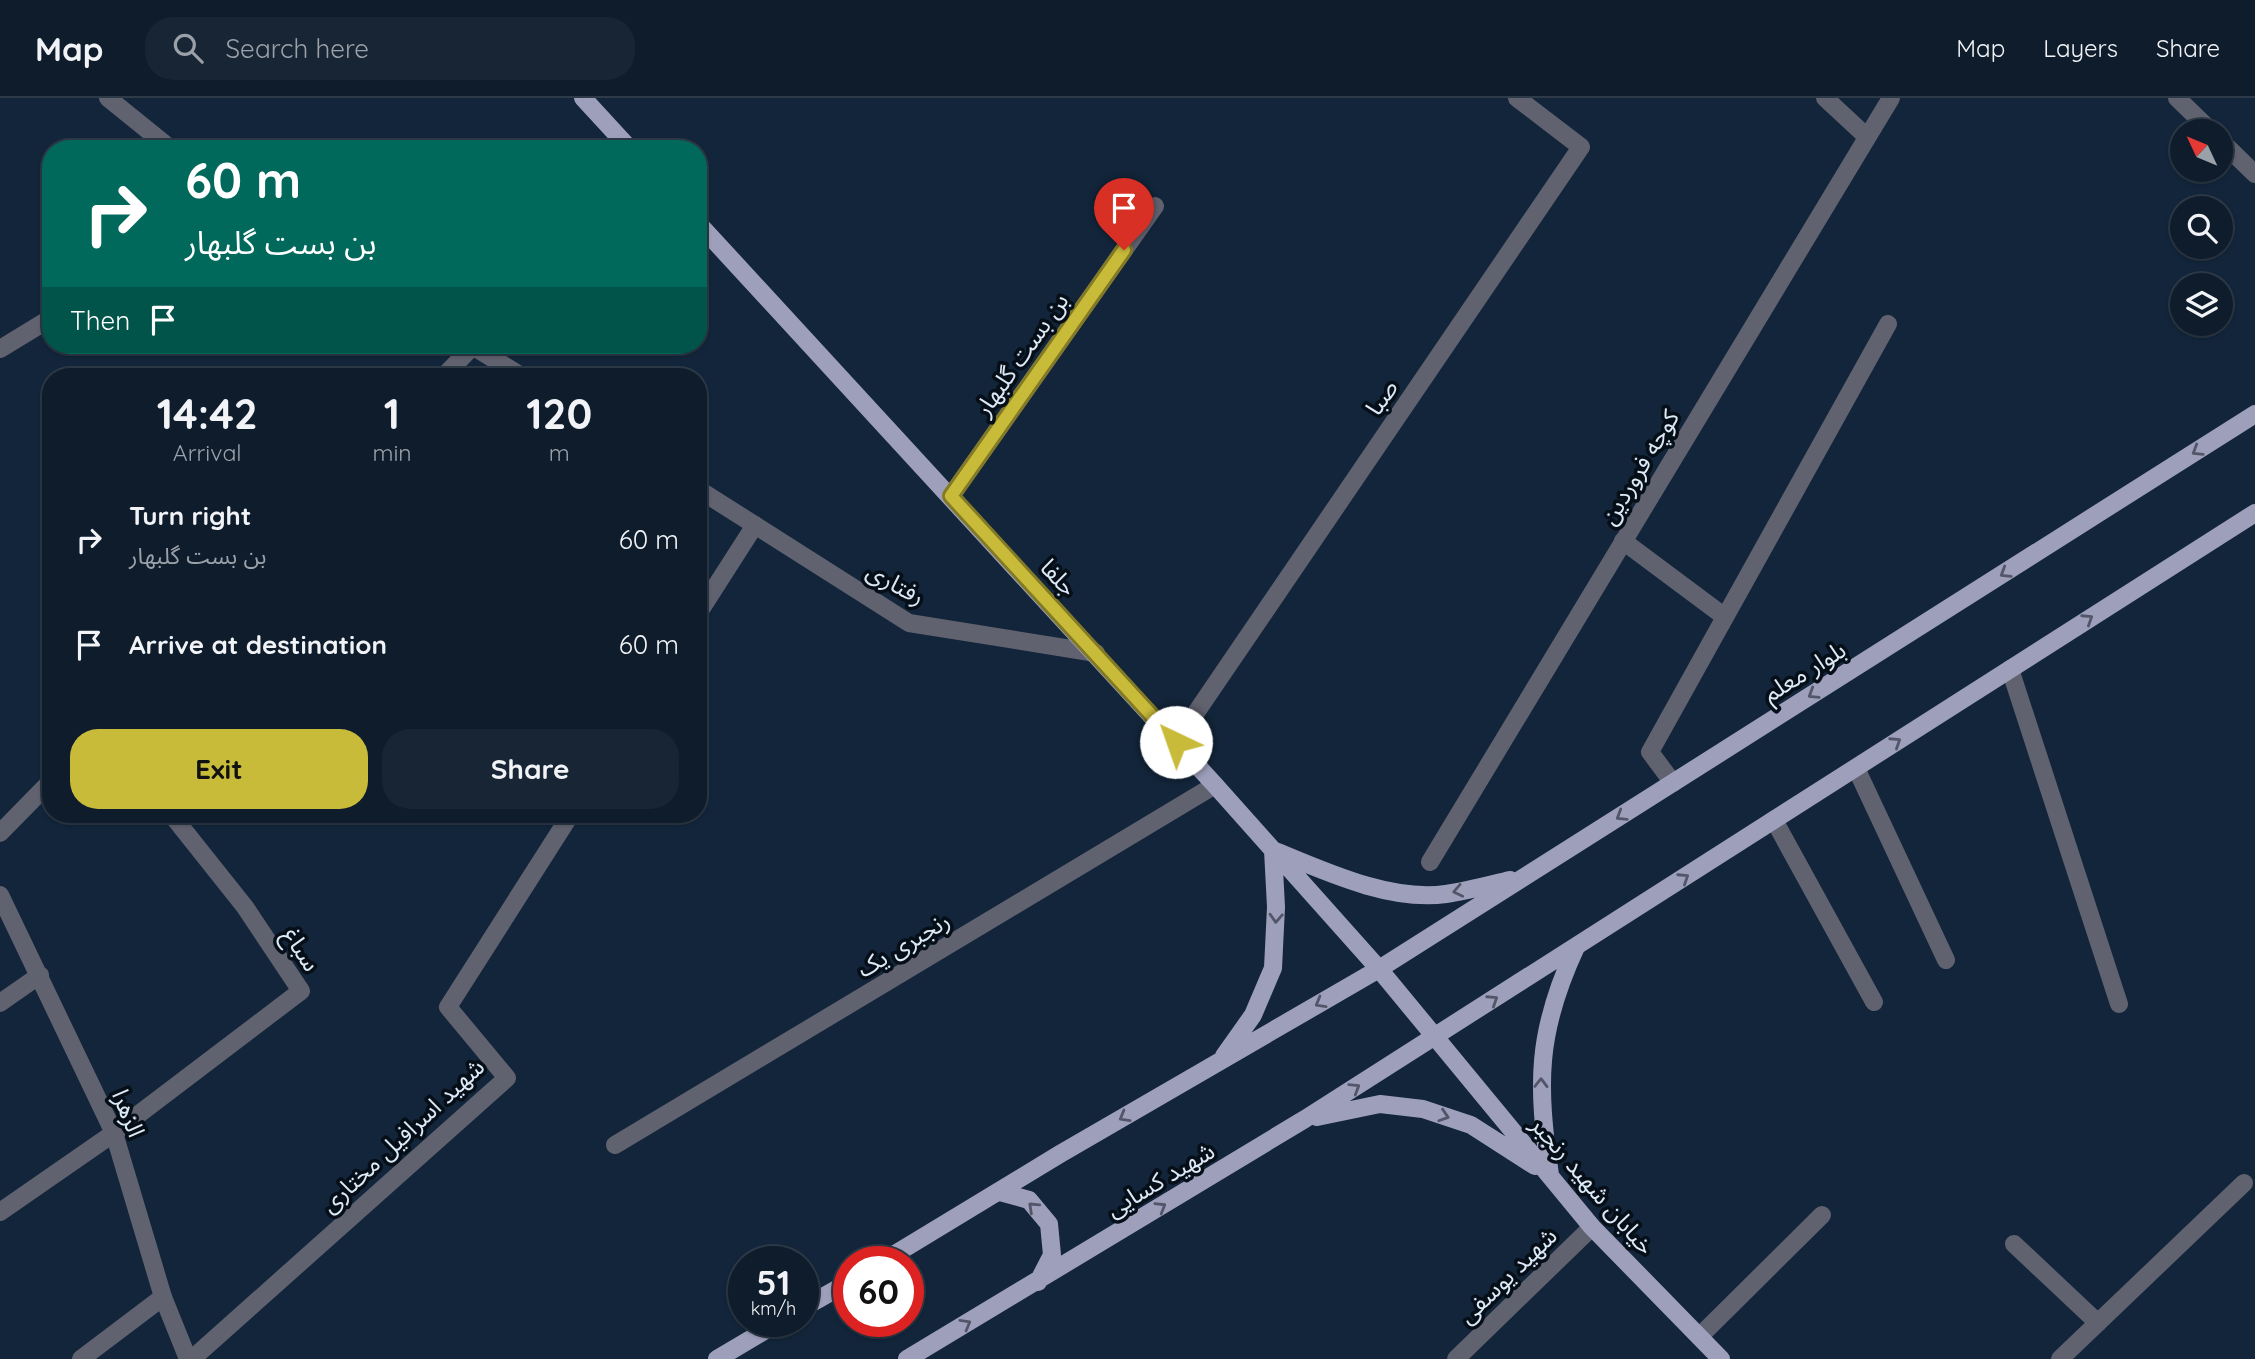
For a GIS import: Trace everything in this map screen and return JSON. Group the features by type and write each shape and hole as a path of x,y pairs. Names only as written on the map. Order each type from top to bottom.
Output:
{"main road":[{"path":"583,98 622,140"},
{"name":"جلفا","path":"707,233 1096,653 1379,969"},
{"name":"بلوار معلم","path":"1379,969 2255,414"},
{"path":"1435,1037 2255,513"},
{"path":"1220,1062 1253,1014 1273,968 1276,906 1273,850 1333,875 1391,892 1444,894 1524,877"},
{"path":"1550,1175 1542,1117 1541,1077 1547,1022 1560,982 1576,947"},
{"path":"909,1246 1379,969"},
{"name":"خیابان شهید رنجبر","path":"1379,969 1592,1227 1721,1359"},
{"name":"شهید کسایی","path":"907,1359 1038,1282 1435,1037"},
{"path":"1305,1119 1380,1104 1423,1109 1471,1125 1550,1175"},
{"path":"1000,1192 1029,1200 1049,1224 1052,1255 1038,1282"},
{"path":"717,1359 754,1337"}],"street":[{"path":"108,98 160,140"},
{"name":"صبا","path":"1176,742 1581,147 1517,98"},
{"path":"1825,98 1867,137"},
{"name":"کوچه فروردین","path":"1430,862 1891,98"},
{"path":"2176,98 2198,119"},
{"path":"2233,151 2253,167"},
{"name":"بن بست گلبهار","path":"951,496 1155,206"},
{"path":"0,349 42,323"},
{"path":"1673,783 1650,752 1888,324"},
{"path":"451,368 465,354"},
{"path":"485,354 508,368"},
{"name":"رفتاری","path":"707,495 909,623 1096,653"},
{"path":"707,600 755,525"},
{"path":"1623,541 1725,617"},
{"path":"2010,669 2119,1004"},
{"path":"1856,768 1946,960"},
{"name":"رنجبری یک","path":"615,1146 1215,785"},
{"path":"0,833 42,790"},
{"path":"1774,820 1874,1002"},
{"name":"سباغ","path":"114,1133 301,990 245,907 178,823"},
{"name":"شهید اسرافیل مختاری","path":"190,1359 507,1078 448,1007 565,823"},
{"name":"الزهرا","path":"0,895 114,1133 163,1297 190,1359"},
{"path":"0,1003 40,975"},
{"path":"0,1212 114,1133"},
{"path":"2060,1359 2244,1183"},
{"path":"1700,1336 1822,1215"},
{"name":"شهید یوسفی","path":"1456,1359 1592,1227"},
{"path":"2014,1244 2098,1323"},
{"path":"81,1359 163,1297"}],"route":[{"path":"1124,250 951,496 1176,742"}]}
